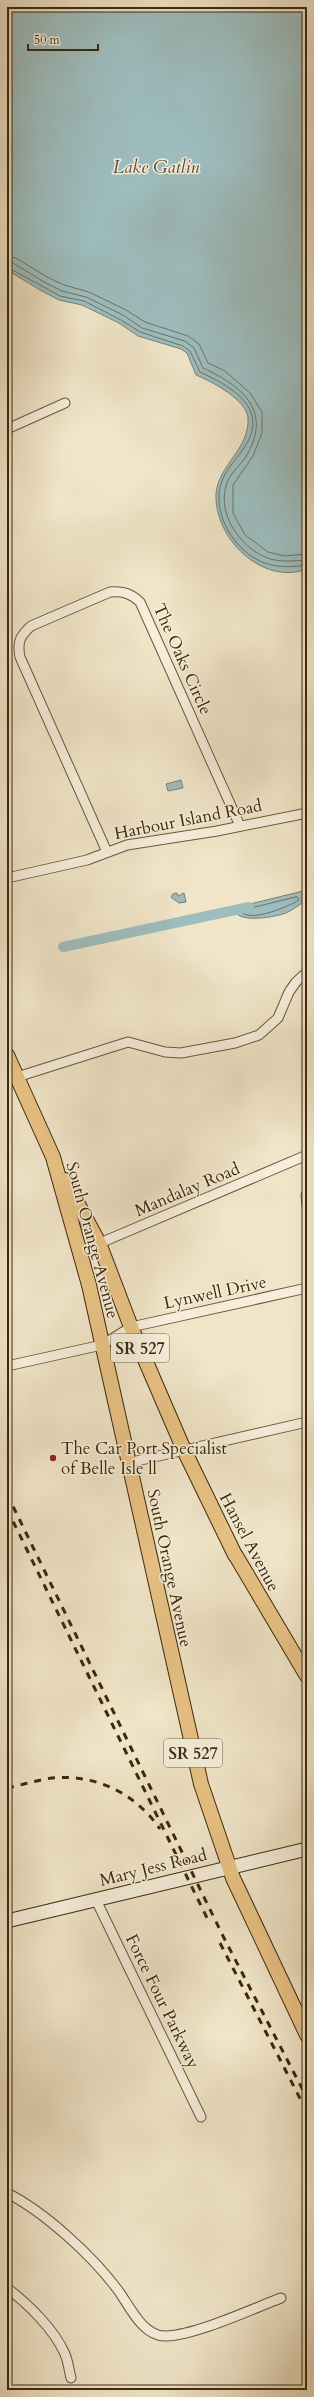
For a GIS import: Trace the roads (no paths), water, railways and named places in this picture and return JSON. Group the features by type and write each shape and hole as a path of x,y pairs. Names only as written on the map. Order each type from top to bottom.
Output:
{"main road":[{"name":"South Orange Avenue","path":"7,1055 53,1157 79,1252 102,1345 194,1757 229,1867 247,1910 307,2035"},
{"name":"Hansel Avenue","path":"53,1157 99,1243 131,1327 184,1450 236,1556 307,1676"}],"street":[{"path":"7,429 65,403"},
{"name":"The Oaks Circle","path":"107,852 20,657 17,646 22,635 31,626 110,592 122,591 133,595 140,602 240,826"},
{"name":"Harbour Island Road","path":"7,878 87,860 128,845 307,813"},
{"path":"17,1077 128,1042 165,1052 181,1053 235,1043 259,1035 278,1018 289,992 296,982 307,972"},
{"name":"Mandalay Road","path":"79,1252 307,1155"},
{"path":"306,1195 307,1206"},
{"name":"Lynwell Drive","path":"7,1366 102,1345 131,1327 307,1288"},
{"path":"128,1463 307,1422"},
{"name":"Mary Jess Road","path":"7,1921 307,1849"},
{"name":"Force Four Parkway","path":"96,1900 201,2117"},
{"path":"7,2193 46,2220 84,2252 112,2283 146,2329 155,2334 165,2336 183,2334 281,2298"},
{"path":"7,2288 36,2314 56,2339 65,2353 71,2378"}],"water":[{"name":"Lake Gatlin","path":"7,7 307,7 307,569 290,572 274,571 258,564 244,554 232,542 223,527 217,511 216,494 218,484 222,474 244,439 247,429 248,418 246,411 235,398 219,386 196,375 187,353 181,349 138,336 119,323 82,305 59,300 7,270"},
{"path":"181,780 183,788 168,791 166,784"},
{"path":"307,890 307,900 286,913 275,916 253,918 246,918 237,914 237,910 242,906"},
{"path":"177,893 178,896 184,893 186,902 179,903 171,897 173,894"}],"waterway":[{"path":"63,947 249,907"}],"railway":[{"path":"7,1494 223,1936 307,2098"},
{"path":"7,1509 209,1922"},
{"path":"7,1788 52,1778 84,1779 99,1783 113,1788 139,1805 160,1829"},
{"path":"220,1943 307,2112"}],"place":[{"name":"The Car Port Specialist of Belle Isle ll","path":"53,1458"}]}
